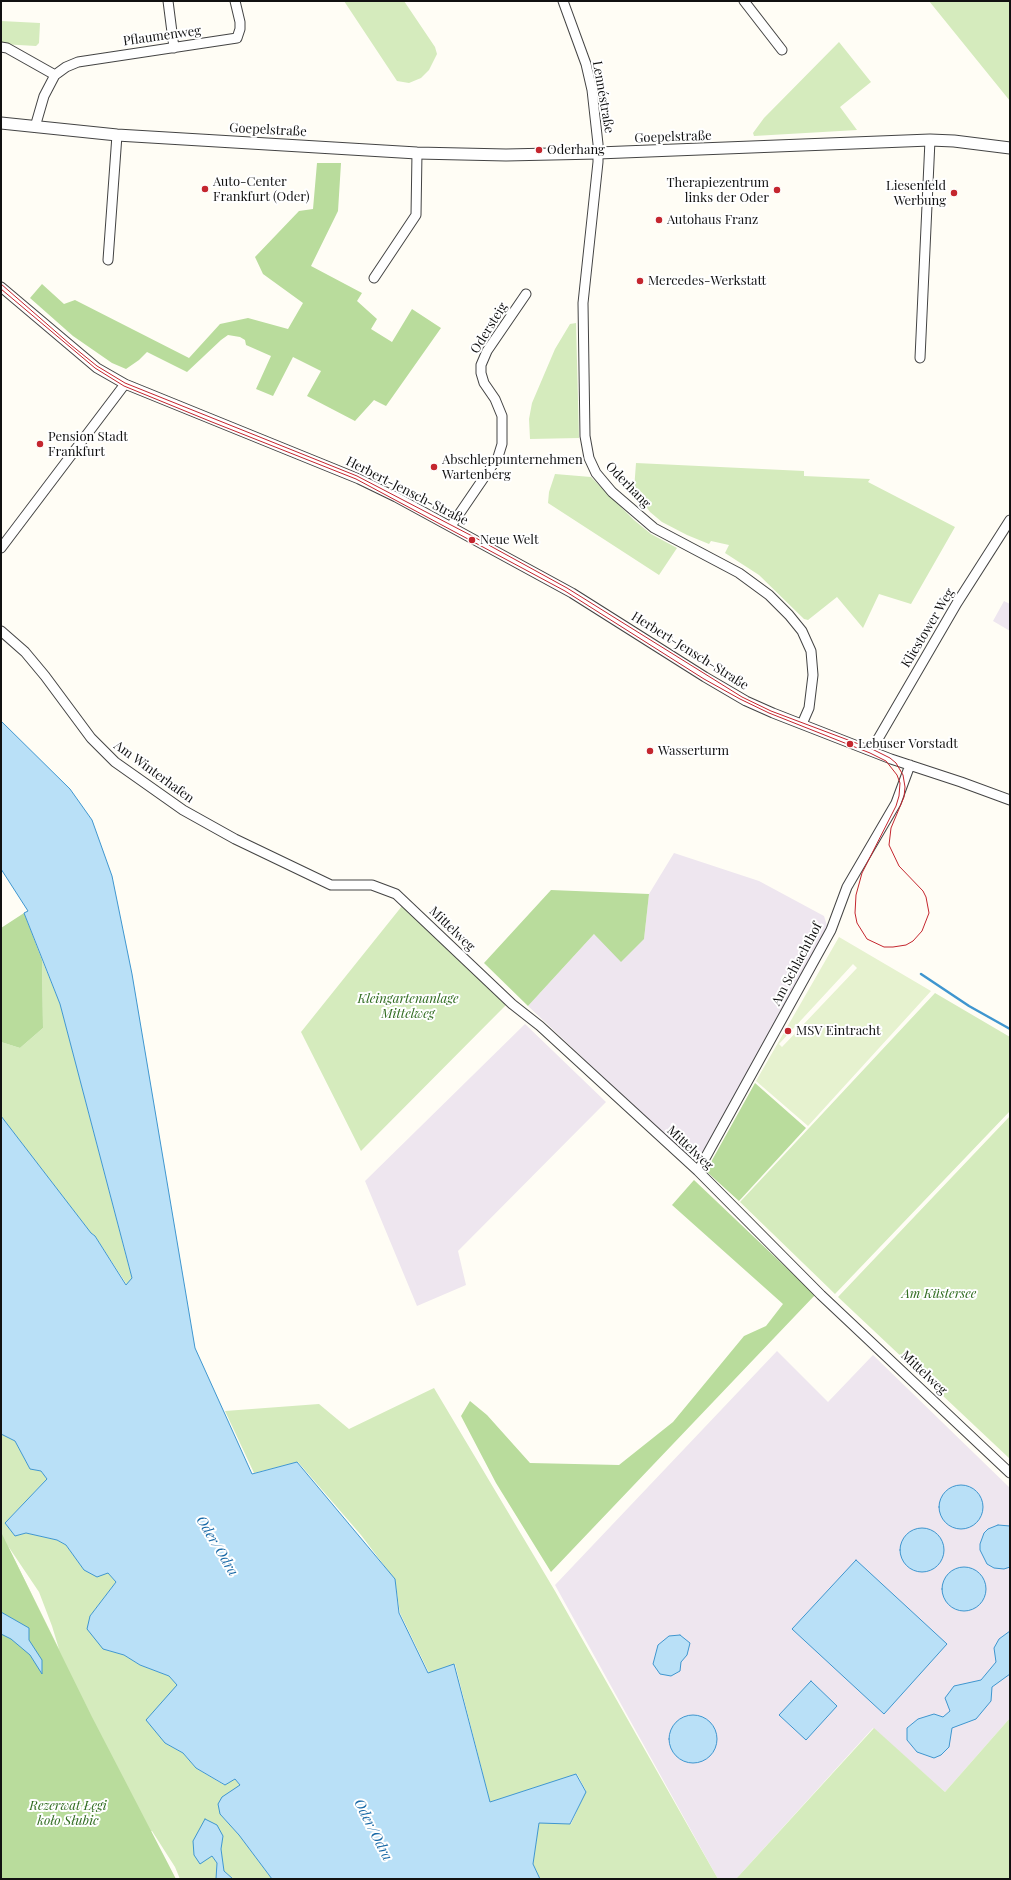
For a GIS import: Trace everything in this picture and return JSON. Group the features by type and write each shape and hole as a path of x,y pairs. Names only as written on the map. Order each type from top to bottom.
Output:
{"street":[{"path":"168,1 174,48"},
{"name":"Pflaumenweg","path":"55,74 78,62 237,38 240,29 240,22 235,1"},
{"name":"Lennéstraße","path":"563,1 586,64 595,114 598,154"},
{"path":"744,1 782,50"},
{"path":"1,47 7,48 55,74 44,96 35,127"},
{"name":"Goepelstraße","path":"1,123 117,135 417,153 506,155 598,154 930,140 954,140 1010,148"},
{"path":"108,260 117,135"},
{"path":"920,358 930,140"},
{"path":"374,278 416,215 417,153"},
{"name":"Oderhang","path":"598,154 583,303 585,436 589,458 596,473 612,492 654,528 739,573 769,596 789,615 802,631 811,651 813,675 809,708 802,724"},
{"name":"Herbert-Jensch-Straße","path":"1,287 97,368 125,384 359,479 451,526 581,599 746,701 871,751 1009,797"},
{"name":"Odersteig","path":"451,526 498,457 502,444 502,416 495,399 484,383 481,373 482,365 487,351 526,294"},
{"path":"1,548 125,384"},
{"name":"Kliestower Weg","path":"871,751 957,603 1010,520"},
{"name":"Am Winterhafen","path":"1,631 25,652 46,676 91,738 115,762 182,810 235,839 331,885"},
{"name":"Am Schlachthof","path":"698,1171 832,930 847,887 896,803 910,765"},
{"name":"Mittelweg","path":"331,885 372,886 396,894 512,1004 540,1026 698,1171 821,1295 1010,1473"}],"shaded area":[{"path":"1004,601 1010,604 1010,631 993,621"},
{"path":"674,853 759,881 824,916 828,929 701,1155 695,1157 684,1153 528,1006 594,934 644,939 649,894"},
{"path":"525,1024 606,1102 458,1251 466,1285 417,1306 365,1181"},
{"path":"777,1351 828,1402 873,1355 1010,1488 1010,1718 945,1792 873,1728 736,1879 718,1879 555,1585"}],"green space":[{"path":"344,1 404,1 435,47 437,54 429,70 421,78 409,83 397,81"},
{"path":"929,1 1010,1 1010,101"},
{"path":"1,21 40,23 39,43 36,46 1,44"},
{"path":"839,42 871,82 840,107 857,130 754,136 753,133 764,118"},
{"path":"317,163 341,163 338,211 311,266 362,293 357,301 377,319 371,329 392,342 412,309 441,328 386,406 374,400 355,421 307,396 321,371 293,357 273,396 256,389 271,356 246,345 245,340 240,337 228,335 187,372 147,352 126,369 112,363 73,336 30,298 42,284 64,304 75,300 189,358 220,324 248,318 288,329 303,303 263,274 255,257 299,211 313,209"},
{"path":"576,323 579,438 530,439 529,419 532,403 555,349 570,324"},
{"path":"636,463 804,471 804,476 870,479 868,482 955,527 911,604 879,594 863,628 837,597 808,620 804,619 759,575 725,553 729,545 711,541 709,544 687,535 662,522 650,512 634,490"},
{"path":"555,474 591,477 634,520 651,534 677,548 659,575 548,503 549,492"},
{"path":"551,890 649,894 644,939 621,962 594,934 528,1006 484,963"},
{"name":"Kleingartenanlage Mittelweg","path":"402,906 506,1005 361,1151 301,1032"},
{"path":"24,913 42,960 43,1028 20,1048 1,1042 1,928"},
{"path":"839,937 931,991 808,1126 756,1081","holes":["853,964 857,968 782,1047 779,1044"]},
{"path":"42,960 60,1004 132,1279 127,1285 95,1236 91,1233 1,1116 1,1042 20,1048 43,1028"},
{"path":"935,993 1010,1037 1010,1111 835,1294 740,1202"},
{"path":"755,1083 806,1128 739,1201 706,1171"},
{"name":"Am Küstersee","path":"1010,1116 1010,1459 838,1297"},
{"path":"694,1180 815,1295 551,1572 496,1483 461,1416 470,1401 487,1415 530,1463 619,1465 673,1422 744,1336 766,1326 783,1304 672,1205"},
{"path":"434,1388 555,1591 718,1879 540,1879 533,1864 539,1822 571,1824 586,1791 577,1774 490,1802 455,1664 429,1673 400,1613 395,1580 361,1535 298,1462 254,1473 225,1411 319,1404 349,1429"},
{"path":"1,1434 15,1441 30,1469 41,1471 47,1479 5,1523 15,1536 26,1533 57,1540 66,1545 84,1570 108,1573 116,1582 90,1616 103,1649 124,1655 140,1665 169,1676 177,1685 165,1743 183,1753 196,1768 224,1785 235,1779 240,1785 220,1814 239,1835 272,1879 233,1879 224,1871 221,1849 223,1835 212,1856 217,1863 216,1879 180,1879 175,1867 152,1831 1,1879","holes":["8,1546 39,1592 52,1626 59,1649"]},
{"name":"Rezerwat Łęgi koło Słubic","path":"1,1532 92,1717 176,1879 1,1879"},
{"path":"1010,1718 1010,1879 736,1879 874,1728 945,1792"}],"water":[{"name":"Oder/Odra","path":"1,721 70,789 92,820 112,876 132,974 195,1348 252,1474 297,1462 395,1579 399,1613 428,1673 454,1664 490,1802 576,1774 586,1792 570,1824 539,1823 533,1864 540,1879 272,1879 239,1835 220,1814 218,1804 222,1797 240,1785 235,1779 225,1785 196,1768 183,1753 165,1743 146,1720 177,1685 169,1676 140,1665 124,1655 103,1649 87,1629 90,1616 116,1582 108,1573 97,1577 84,1570 66,1545 57,1540 26,1533 15,1536 5,1523 47,1479 41,1471 30,1469 15,1441 1,1434 1,1116 91,1233 95,1236 126,1285 132,1278 60,1004 24,913 28,911 1,869"},
{"path":"957,1485 965,1485 977,1491 983,1503 983,1511 977,1523 965,1529 957,1529 945,1523 939,1511 939,1503 945,1491"},
{"path":"998,1525 1010,1526 1010,1567 1004,1569 994,1568 987,1564 980,1550 980,1544 984,1533 988,1529"},
{"path":"918,1528 926,1528 938,1534 944,1546 944,1554 938,1566 926,1572 918,1572 906,1566 900,1554 900,1546 906,1534"},
{"path":"856,1560 947,1644 884,1714 792,1629"},
{"path":"960,1567 968,1567 980,1573 986,1585 986,1593 980,1605 968,1611 960,1611 948,1605 942,1593 942,1585 948,1573"},
{"path":"1,1612 29,1628 29,1640 42,1660 42,1674 30,1655 11,1639 1,1634"},
{"path":"1010,1631 1010,1674 992,1687 991,1701 976,1719 952,1728 949,1747 941,1755 934,1758 917,1752 907,1740 907,1728 918,1719 934,1714 943,1717 950,1711 945,1698 954,1686 981,1680 996,1662 994,1648 999,1639"},
{"path":"680,1635 690,1643 687,1655 681,1662 680,1671 671,1676 660,1674 653,1664 658,1645 669,1636"},
{"path":"811,1681 837,1706 806,1740 779,1715"},
{"path":"688,1715 698,1715 707,1719 713,1725 716,1730 716,1748 707,1759 698,1763 688,1763 679,1759 673,1753 669,1744 669,1734 673,1725 679,1719"},
{"path":"205,1819 217,1825 223,1836 221,1849 224,1871 233,1879 216,1879 217,1863 212,1856 200,1864 194,1855 193,1841"}],"waterway":[{"path":"921,974 969,1006 1010,1029"}],"tram line":[{"path":"1,284 97,366 125,383 357,476 474,537 567,588 742,697 771,711 872,749 890,758 896,763 903,775 905,787 904,797 891,828 889,845 899,866 923,891 926,897 929,913 922,931 913,941 906,945 884,947 867,939 857,923 855,913 856,895 862,873 896,806 899,796 900,783 897,775 886,761 870,753 769,713 740,699 704,679 565,591 356,479 124,386 95,368 1,289"}],"place":[{"name":"Oderhang","path":"539,150"},
{"name":"Auto-Center Frankfurt (Oder)","path":"205,189"},
{"name":"Therapiezentrum links der Oder","path":"777,190"},
{"name":"Liesenfeld Werbung","path":"954,193"},
{"name":"Autohaus Franz","path":"659,220"},
{"name":"Mercedes-Werkstatt","path":"640,281"},
{"name":"Pension Stadt Frankfurt","path":"40,444"},
{"name":"Abschleppunternehmen Wartenberg","path":"434,467"},
{"name":"Neue Welt","path":"472,540"},
{"name":"Lebuser Vorstadt","path":"850,744"},
{"name":"Wasserturm","path":"650,751"},
{"name":"MSV Eintracht","path":"788,1031"}]}
